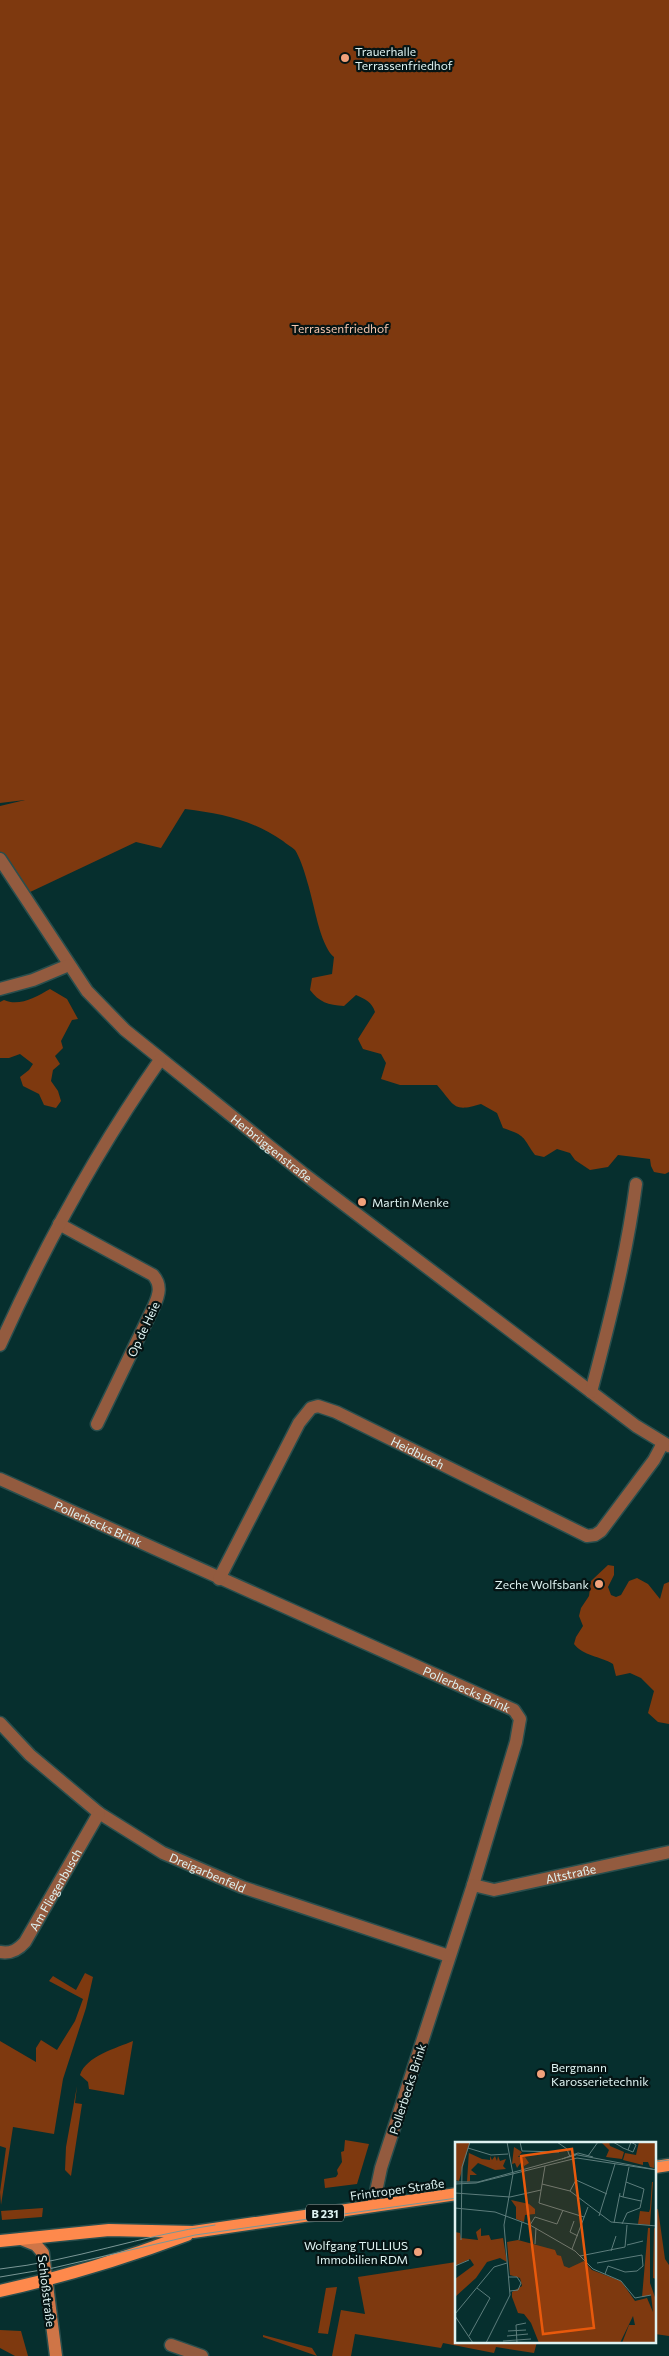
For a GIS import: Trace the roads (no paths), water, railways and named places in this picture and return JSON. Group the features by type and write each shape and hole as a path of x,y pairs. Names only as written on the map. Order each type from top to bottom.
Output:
{"main road":[{"path":"656,2166 669,2165"},
{"name":"Frintroper Straße","path":"0,2241 109,2230 193,2232 455,2194"},
{"name":"Frintroper Straße","path":"0,2291 144,2251 193,2232"}],"street":[{"name":"Herbrüggenstraße","path":"0,859 87,991 106,1012 160,1060 304,1174 590,1392 636,1426 666,1445"},
{"path":"0,989 33,980 70,965"},
{"path":"0,1345 90,1168 160,1060"},
{"path":"590,1392 607,1329 632,1216 636,1184"},
{"name":"Op de Heie","path":"60,1224 153,1275 158,1281 158,1295 154,1306 97,1424"},
{"name":"Heidbusch","path":"219,1579 299,1424 311,1408 318,1406 336,1412 587,1536 595,1535 601,1531 666,1445"},
{"name":"Pollerbecks Brink","path":"0,1479 514,1710 520,1719 516,1742 473,1885 381,2168 373,2206"},
{"name":"Dreigarbenfeld","path":"0,1723 30,1755 99,1813 163,1852 218,1878 450,1956"},
{"name":"Am Fliegenbusch","path":"0,1952 10,1953 26,1942 99,1813"},
{"name":"Altstraße","path":"473,1885 494,1890 669,1852"},
{"name":"Schloßstraße","path":"21,2240 36,2245 42,2250 48,2279 56,2356"},
{"path":"170,2345 202,2356"}],"tram line":[{"path":"656,2162 669,2160"},
{"path":"0,2277 53,2268 195,2235 455,2198"},
{"path":"0,2269 54,2260 188,2229 215,2225"}],"place":[{"name":"Trauerhalle Terrassenfriedhof","path":"345,58"},
{"name":"Martin Menke","path":"362,1202"},
{"name":"Zeche Wolfsbank","path":"599,1584"},
{"name":"Bergmann Karosserietechnik","path":"541,2074"},
{"name":"Wolfgang TULLIUS Immobilien RDM","path":"418,2252"}],"park label":[{"name":"Terrassenfriedhof","path":"340,328"}]}
